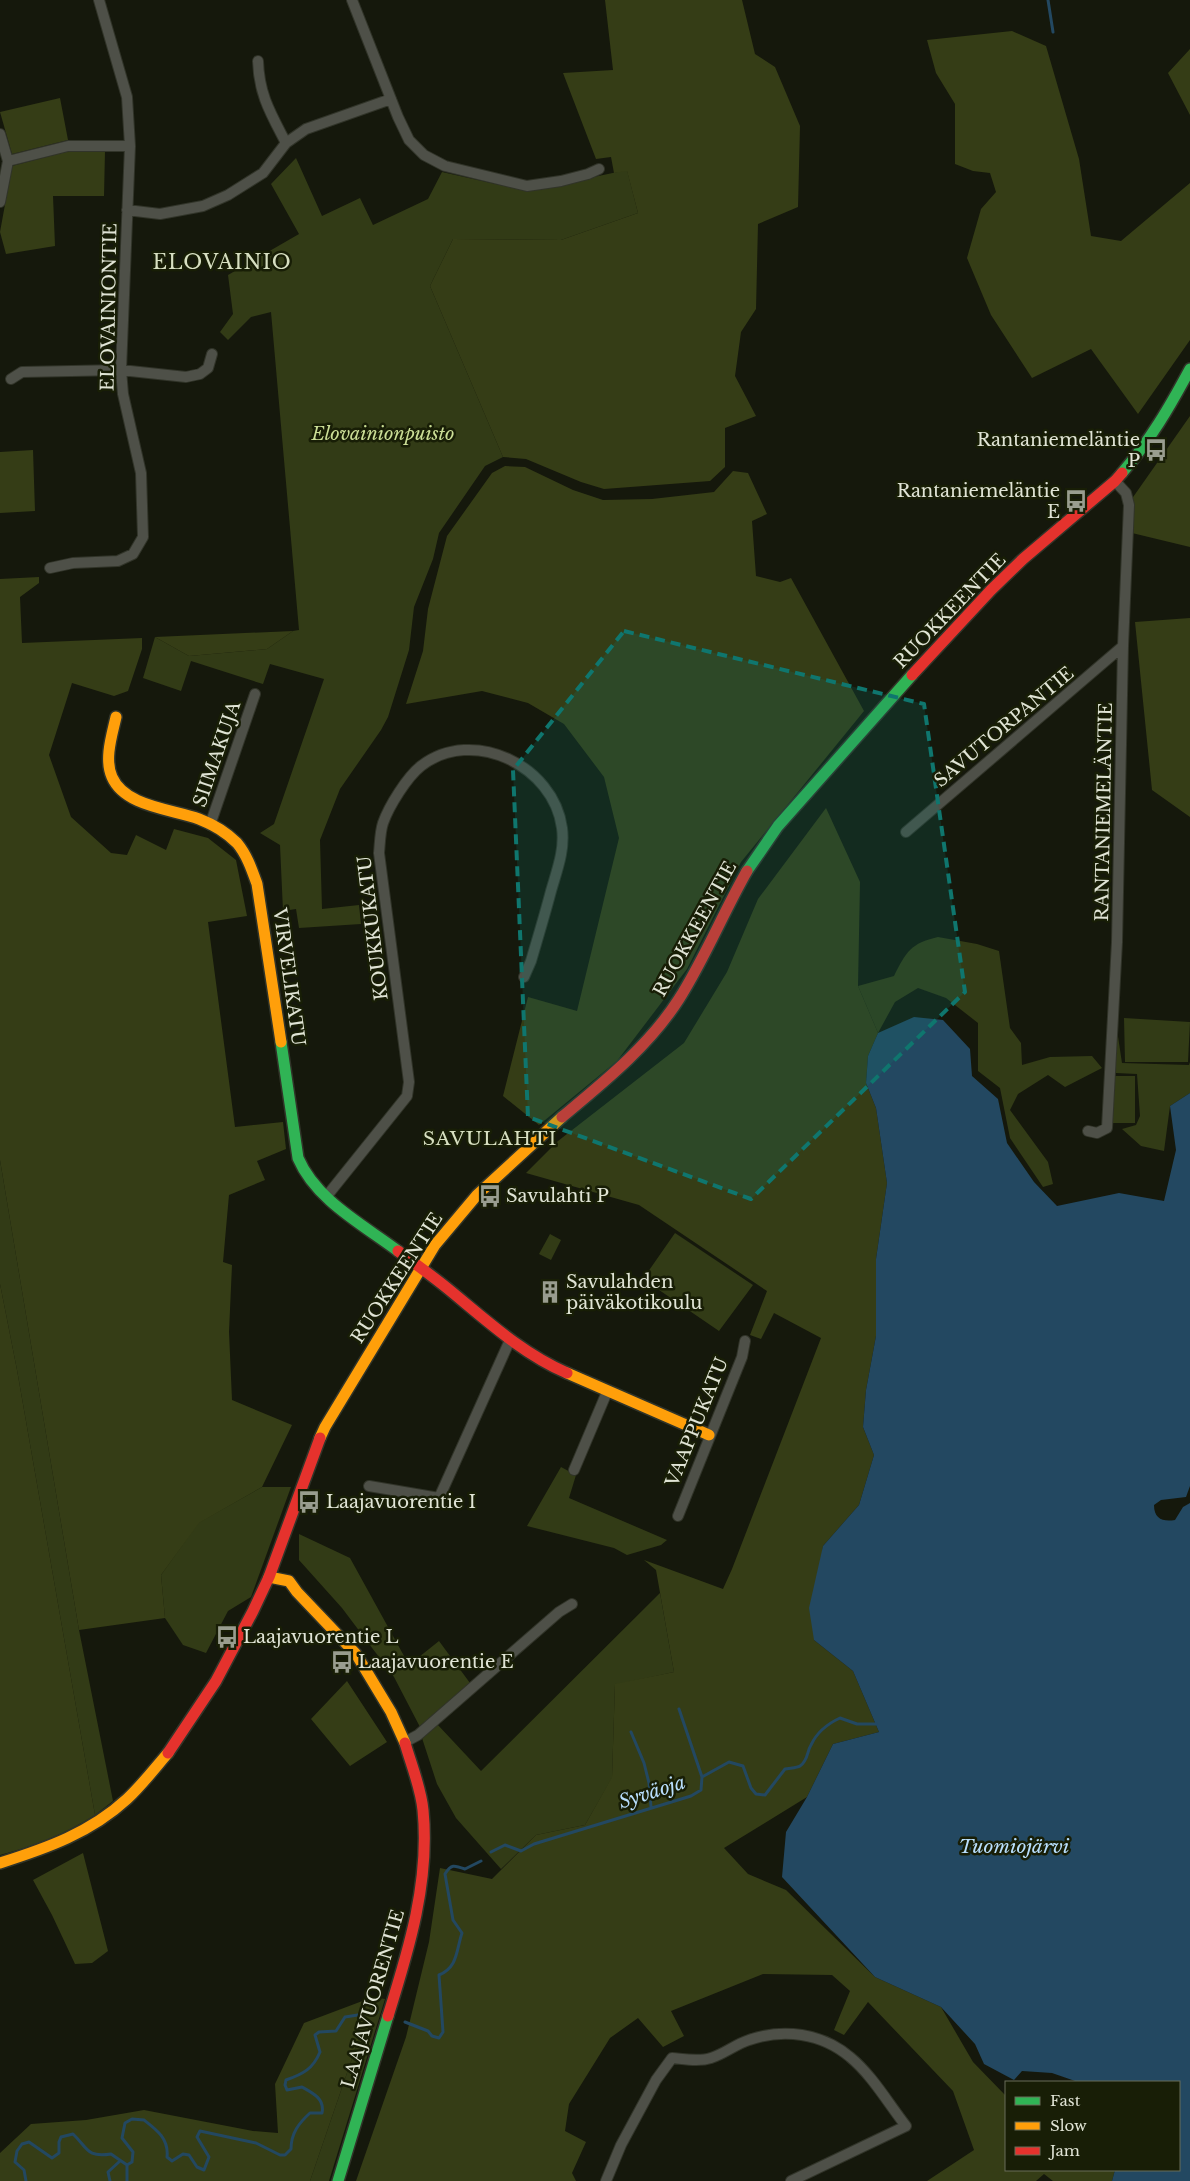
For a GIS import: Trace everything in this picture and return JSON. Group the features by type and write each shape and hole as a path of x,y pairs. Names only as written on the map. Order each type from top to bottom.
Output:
{"street":[{"name":"ELOVAINIONTIE","path":"50,568 73,563 118,560 133,554 143,537 141,473 123,394 121,370 130,146 126,97 99,0"},
{"path":"352,0 409,140 424,155 446,166 527,186 561,181 599,169"},
{"path":"258,61 259,82 265,102 286,142"},
{"path":"127,210 160,214 203,206 228,195 262,173 286,142 306,129 391,98"},
{"path":"0,134 8,161 0,202"},
{"path":"8,161 68,146 130,146"},
{"path":"11,379 22,372 121,370 186,377 200,374 208,368 212,354"},
{"name":"RUOKKEENTIE","path":"0,1863 53,1846 82,1832 107,1816 153,1773 174,1745 216,1681 269,1577 324,1427 420,1269 451,1224 477,1195 549,1128 615,1073 656,1030 679,999 696,970 750,865 778,826 803,796 991,590 1023,559 1115,481 1132,462 1156,429 1190,370"},
{"name":"RANTANIEMELÄNTIE","path":"1088,1131 1097,1134 1107,1128 1117,942 1129,505 1126,493 1115,481"},
{"name":"SAVUTORPANTIE","path":"906,832 1124,646"},
{"name":"SIIMAKUJA","path":"210,825 255,694"},
{"name":"VIRVELIKATU","path":"116,717 108,758 112,778 122,791 139,800 199,819 232,839 246,856 257,884 298,1158 305,1174 326,1197 445,1286 510,1340 548,1365 709,1435"},
{"name":"KOUKKUKATU","path":"326,1197 407,1096 410,1082 379,853 383,823 396,796 420,767 444,755 459,751 486,751 525,767 545,786 560,815 562,853 532,961 524,977"},
{"path":"369,1486 439,1498 510,1340"},
{"name":"VAAPPUKATU","path":"678,1516 742,1357 745,1341"},
{"path":"574,1470 607,1392"},
{"name":"LAAJAVUORENTIE","path":"269,1577 289,1581 297,1592 356,1654 392,1712 406,1742 423,1808 425,1863 412,1938 338,2181"},
{"path":"406,1742 418,1735 559,1612 572,1604"},
{"path":"609,2180 621,2146 656,2080 672,2058 711,2058 748,2040 761,2036 795,2034 815,2037 851,2057 906,2126 791,2181"}],"highlighted area":[{"path":"624,631 924,704 965,992 751,1199 528,1117 513,770"}],"green space":[{"path":"605,0 742,0 755,54 775,67 800,126 798,207 758,224 756,309 741,332 735,376 756,416 725,428 725,467 710,481 604,489 581,482 526,459 503,457 430,286 453,239 561,240 638,213 627,171 614,173 611,157 596,159 563,73 613,70"},
{"path":"1012,31 1046,46 1079,159 1091,236 1121,241 1190,183 1190,340 1138,414 1091,349 1032,378 991,315 967,258 981,209 996,192 990,173 973,171 955,164 955,104 936,73 927,40"},
{"path":"1190,49 1190,115 1168,73"},
{"path":"60,98 68,140 12,154 0,112"},
{"path":"69,151 105,151 104,196 53,196 55,246 6,254 0,232 12,166"},
{"name":"Elovainionpuisto","path":"296,158 322,216 360,198 373,225 428,199 442,172 527,191 627,170 638,213 561,240 453,239 430,286 503,457 485,466 439,533 433,559 414,607 409,650 388,717 340,789 320,840 322,909 359,905 361,924 299,928 296,909 283,911 280,845 260,833 274,824 324,679 270,664 263,684 191,661 181,691 143,678 155,637 189,656 267,649 293,631 299,630 271,312 251,317 228,340 220,332 233,314 228,275 299,234 271,184"},
{"path":"1190,416 1190,547 1132,533 1131,500"},
{"path":"33,450 35,511 0,513 0,452"},
{"path":"505,466 525,467 573,490 603,500 652,499 714,492 733,471 748,473 767,514 752,521 756,576 780,582 791,578 864,711 741,862 687,969 617,1061 539,1125 503,1096 528,997 577,1011 619,838 604,777 564,724 528,703 482,691 406,704 423,651 428,609 447,536 492,473"},
{"path":"39,577 39,583 20,597 22,643 142,638 142,649 128,691 114,696 72,683 49,755 71,817 111,853 127,855 136,835 166,850 174,829 208,838 236,860 247,916 208,922 235,1127 283,1122 286,1149 257,1161 265,1180 229,1195 223,1262 232,1265 229,1332 232,1400 292,1425 262,1487 199,1523 161,1575 165,1618 79,1630 0,1160 0,579"},
{"path":"1190,618 1190,817 1152,790 1135,622"},
{"path":"293,631 267,649 189,656 155,637"},
{"path":"826,808 860,882 858,986 878,1033 868,1056 866,1083 876,1108 887,1183 876,1259 876,1336 866,1390 863,1427 874,1455 859,1505 823,1546 814,1640 853,1671 879,1732 833,1744 807,1797 724,1848 748,1874 786,1890 875,1977 941,2007 973,2062 1005,2095 1005,2171 1115,2171 1112,2181 1053,2181 1044,2174 1036,2181 927,2181 974,2150 953,2091 868,2002 844,2035 834,2030 850,1991 832,1975 763,1974 671,2011 684,2036 663,2047 638,2018 610,2038 569,2104 565,2131 586,2142 572,2173 576,2181 356,2181 406,2037 429,1942 440,1868 492,1879 536,1835 585,1825 612,1777 615,1684 674,1672 656,1570 644,1560 723,1589 821,1338 774,1313 761,1339 750,1335 767,1291 639,1205 526,1173 558,1141 684,1043 727,972 758,899"},
{"path":"938,937 977,944 999,951 1010,1028 1021,1043 1022,1065 1050,1057 1092,1056 1102,1068 1065,1087 1048,1075 1018,1094 1010,1110 1048,1162 1053,1184 1043,1187 1010,1138 1000,1088 978,1071 978,1023 946,998 918,988 895,1002 878,1033 858,986 894,976 910,950 921,942"},
{"path":"1124,1018 1190,1022 1188,1062 1125,1062"},
{"path":"1116,1023 1122,1063 1189,1065 1190,1062 1190,1093 1170,1106 1164,1151 1141,1146 1122,1129 1136,1125 1140,1116 1137,1074 1116,1073 1113,1065"},
{"path":"1112,1076 1135,1076 1135,1123 1112,1123"},
{"path":"0,1160 79,1630 113,1801 95,1815 17,1370 0,1284"},
{"path":"675,1233 753,1285 719,1331 643,1279"},
{"path":"550,1234 561,1240 551,1260 539,1254"},
{"path":"0,1284 17,1370 95,1815 49,1839 0,1855"},
{"path":"561,1467 576,1475 569,1498 667,1540 661,1545 627,1555 614,1548 527,1526"},
{"path":"262,1487 291,1487 251,1597 228,1611 206,1653 183,1645 165,1618 161,1575 198,1523"},
{"path":"299,1534 350,1558 409,1665 439,1641 470,1683 420,1727 394,1677 342,1608 299,1560"},
{"path":"660,1593 674,1672 615,1685 612,1778 585,1825 536,1835 501,1869 456,1818 437,1784 422,1738 437,1724 481,1771"},
{"path":"347,1681 387,1742 350,1766 311,1719"},
{"path":"83,1853 108,1951 92,1963 75,1964 33,1880"},
{"path":"373,1997 385,1999 329,2181 310,2181"},
{"path":"373,1997 310,2181 0,2181 0,2153 31,2124 86,2120 144,2110 253,2131 278,2133 275,2084 304,2023"}],"water":[{"name":"Tuomiojärvi","path":"914,1017 943,1020 970,1049 972,1076 998,1099 1007,1143 1034,1182 1057,1206 1119,1193 1164,1201 1176,1150 1170,1106 1190,1093 1190,1486 1186,1497 1161,1500 1154,1505 1154,1510 1157,1516 1163,1520 1171,1521 1175,1520 1183,1507 1190,1503 1190,2181 1112,2181 1115,2171 1180,2171 1180,2081 1075,2081 1052,2073 1022,2071 1014,2080 984,2064 975,2044 941,2007 875,1977 782,1877 786,1832 807,1797 833,1744 879,1732 853,1671 814,1640 809,1608 823,1546 859,1505 874,1455 863,1427 866,1390 876,1336 876,1259 887,1183 876,1108 866,1083 868,1056 878,1033"}],"waterway":[{"path":"1048,0 1053,32"},
{"path":"679,1709 702,1777"},
{"name":"Syväoja","path":"491,1852 505,1845 521,1851 534,1844 691,1796 701,1790 702,1777 729,1762 743,1766 751,1788 756,1794 765,1795 785,1769 803,1764 816,1736 831,1723 840,1718 857,1724 876,1724"},
{"path":"631,1732 644,1763 649,1783 651,1807"},
{"name":"Syväoja","path":"405,2022 428,2031 432,2036 439,2038 443,2032 439,1975 450,1968 453,1963 462,1933 453,1920 445,1874 451,1867 455,1866 465,1869 481,1861"},
{"name":"Syväoja","path":"26,2181 24,2170 15,2162 17,2151 22,2144 29,2142 52,2158 59,2153 61,2137 73,2134 88,2151 97,2155 111,2154 127,2165 132,2162 133,2152 122,2138 125,2123 132,2119 144,2120 158,2131 166,2145 167,2157 172,2161 183,2154 189,2155 197,2167 204,2170 209,2157 197,2137 200,2131 256,2143 280,2155 285,2155 291,2149 292,2138 299,2125 310,2113 322,2113 322,2104 317,2097 302,2087 287,2090 286,2080 302,2073 314,2063 320,2052 315,2035 319,2032 336,2031 345,2017 377,2012"},
{"path":"110,2181 108,2172 120,2161"},
{"path":"127,2165 127,2181"}],"traffic: fast":[{"path":"1122,473 1159,423 1190,369"},
{"path":"747,871 778,826 912,675"},
{"path":"281,1042 298,1158 306,1173 328,1199 355,1221 398,1251"},
{"path":"338,2181 388,2016"}],"traffic: slow":[{"path":"116,717 109,763 112,777 118,787 127,795 150,806 199,819 214,826 229,836 241,848 257,884 281,1042"},
{"path":"320,1438 435,1245 477,1195 562,1117"},
{"path":"567,1373 709,1435"},
{"path":"269,1577 289,1581 297,1592 356,1654 391,1712 405,1743"},
{"path":"0,1863 51,1845 98,1821 133,1794 168,1753"}],"traffic: jam":[{"path":"912,675 991,590 1023,559 1122,473"},
{"path":"562,1117 640,1048 667,1016 697,968 747,871"},
{"path":"398,1251 534,1356 567,1373"},
{"path":"168,1753 216,1681 253,1611 269,1577 320,1438"},
{"path":"388,2016 416,1914 421,1889 423,1863 422,1802 405,1743"}],"place":[{"name":"Rantaniemeläntie P","path":"1156,450"},
{"name":"Rantaniemeläntie E","path":"1076,501"},
{"name":"Savulahti P","path":"490,1196"},
{"name":"Savulahden päiväkotikoulu","path":"550,1292"},
{"name":"Laajavuorentie I","path":"309,1502"},
{"name":"Laajavuorentie L","path":"227,1637"},
{"name":"Laajavuorentie E","path":"342,1662"}],"district":[{"name":"ELOVAINIO","path":"222,262"},
{"name":"SAVULAHTI","path":"490,1138"}]}
